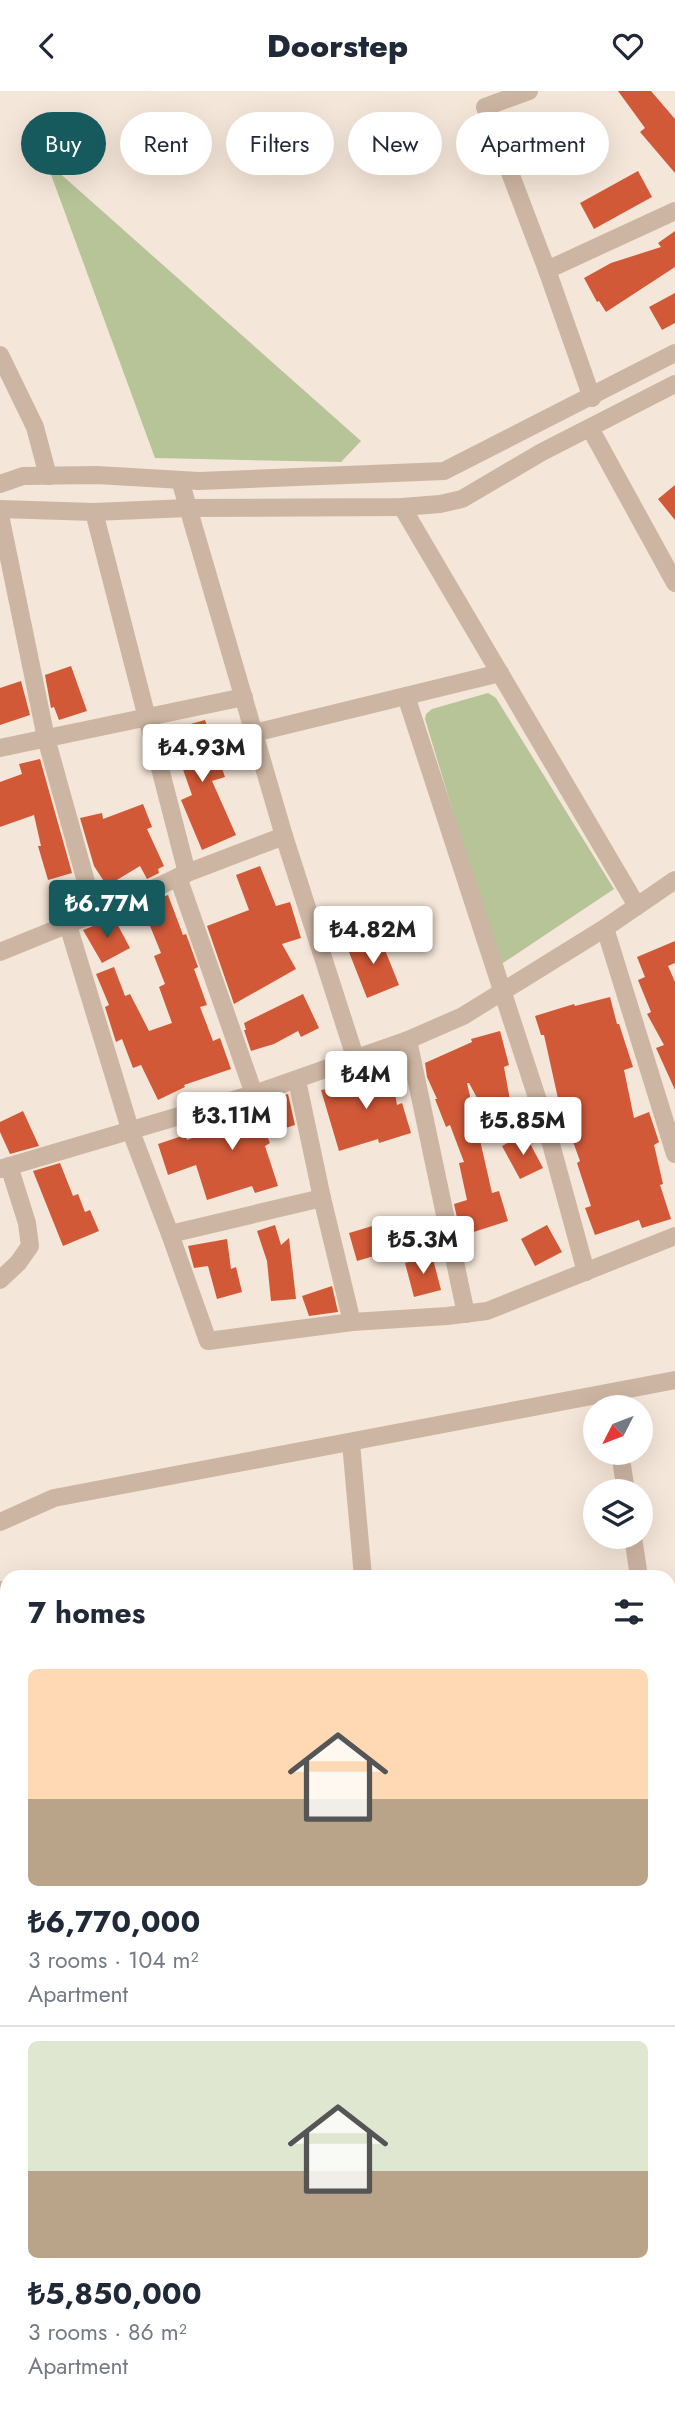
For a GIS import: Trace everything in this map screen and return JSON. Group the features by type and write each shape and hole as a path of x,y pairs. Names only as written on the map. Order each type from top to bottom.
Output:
{"street":[{"path":"529,91 485,107 592,398"},
{"path":"547,270 675,211"},
{"path":"0,484 23,476 97,475 180,480 340,477 444,471 592,398 675,353"},
{"path":"0,355 35,427 48,476"},
{"path":"0,509 94,512 188,508 402,507 440,504 462,499 542,452 675,384"},
{"path":"590,428 675,583"},
{"path":"180,480 284,835 356,1060"},
{"path":"402,507 637,906"},
{"path":"94,512 149,717 183,875 254,1094"},
{"path":"0,515 46,738 95,914"},
{"path":"254,733 500,673"},
{"path":"406,695 545,1122 586,1272"},
{"path":"0,748 244,697"},
{"path":"0,951 284,835"},
{"path":"0,1280 19,1263 30,1246 27,1223 4,1168 254,1094 408,1040 463,1016 605,928 675,880"},
{"path":"68,925 130,1129 208,1341 352,1322 487,1311 675,1236"},
{"path":"605,928 675,1154"},
{"path":"408,1040 434,1173 466,1314"},
{"path":"297,1080 321,1198 352,1322"},
{"path":"170,1234 321,1198"},
{"path":"628,1395 675,1380"},
{"path":"0,1522 54,1498 351,1443 583,1405"},
{"path":"351,1443 362,1570"},
{"path":"635,1549 638,1570"}],"green space":[{"path":"51,175 62,175 361,441 341,462 155,458"},
{"path":"488,693 496,698 614,889 503,963 497,958 425,719 432,709"}],"building":[{"path":"618,91 651,91 675,119 675,173 640,132 645,128"},
{"path":"638,171 652,197 594,229 580,203"},
{"path":"675,231 675,267 606,312 599,301 597,302 584,278 611,263 661,247 658,243"},
{"path":"675,293 675,323 662,330 649,307"},
{"path":"675,485 675,520 658,499"},
{"path":"71,666 87,711 59,720 54,707 51,708 45,675"},
{"path":"21,681 30,715 0,725 0,688"},
{"path":"205,720 225,777 212,781 236,835 202,850 181,800 192,795 169,730"},
{"path":"40,759 72,873 48,880 38,846 41,846 34,815 0,827 0,782 22,774 19,764"},
{"path":"143,804 152,827 147,829 164,866 158,869 159,873 147,879 140,866 107,886 94,866 80,818 102,813 103,819"},
{"path":"260,866 276,906 290,902 301,938 282,944 296,969 234,1004 207,926 249,910 236,875"},
{"path":"168,895 198,967 194,969 207,1005 200,1007 213,1041 220,1038 231,1069 184,1085 185,1087 158,1100 141,1065 133,1068 122,1039 116,1042 105,1007 109,1005 96,974 114,967 125,996 130,994 149,1031 172,1023 159,987 165,984 154,956 161,953 142,906"},
{"path":"114,918 130,948 102,963 83,930"},
{"path":"379,935 399,985 367,998 347,947"},
{"path":"675,941 675,963 668,966 675,982 675,1090 656,1048 664,1045 647,1014 651,1012 638,980 645,977 637,957"},
{"path":"303,994 319,1028 301,1037 298,1031 274,1044 251,1051 244,1023"},
{"path":"610,997 633,1067 624,1070 634,1118 649,1112 659,1142 654,1145 663,1184 660,1185 671,1219 642,1228 639,1220 595,1235 585,1208 591,1206 577,1163 580,1161 567,1125 564,1127 555,1104 559,1103 544,1035 541,1035 535,1016"},
{"path":"500,1031 509,1065 504,1067 510,1100 482,1107 467,1083 492,1193 499,1191 508,1221 461,1236 454,1204 467,1200 459,1163 464,1162 450,1125 446,1127 427,1077 425,1063 472,1042 471,1039"},
{"path":"390,1065 397,1105 402,1103 411,1133 379,1143 378,1139 339,1151 321,1090 368,1082 366,1069"},
{"path":"288,1094 295,1125 266,1134 270,1143 265,1146 278,1186 255,1193 252,1186 207,1200 196,1165 168,1175 158,1144 185,1135 187,1140 220,1127 221,1129 262,1110 260,1104"},
{"path":"23,1111 39,1146 10,1154 0,1132 0,1122"},
{"path":"525,1134 543,1168 520,1179 502,1146"},
{"path":"60,1163 73,1196 78,1194 85,1212 90,1210 99,1231 63,1246 33,1171"},
{"path":"379,1224 388,1252 357,1261 349,1233"},
{"path":"275,1225 281,1245 289,1238 296,1299 271,1301 267,1261 257,1231"},
{"path":"547,1225 562,1252 535,1266 521,1239"},
{"path":"227,1239 231,1269 236,1267 242,1292 217,1299 208,1266 194,1268 188,1246"},
{"path":"432,1255 441,1290 414,1297 405,1263"},
{"path":"332,1286 338,1312 309,1316 302,1296"}]}
